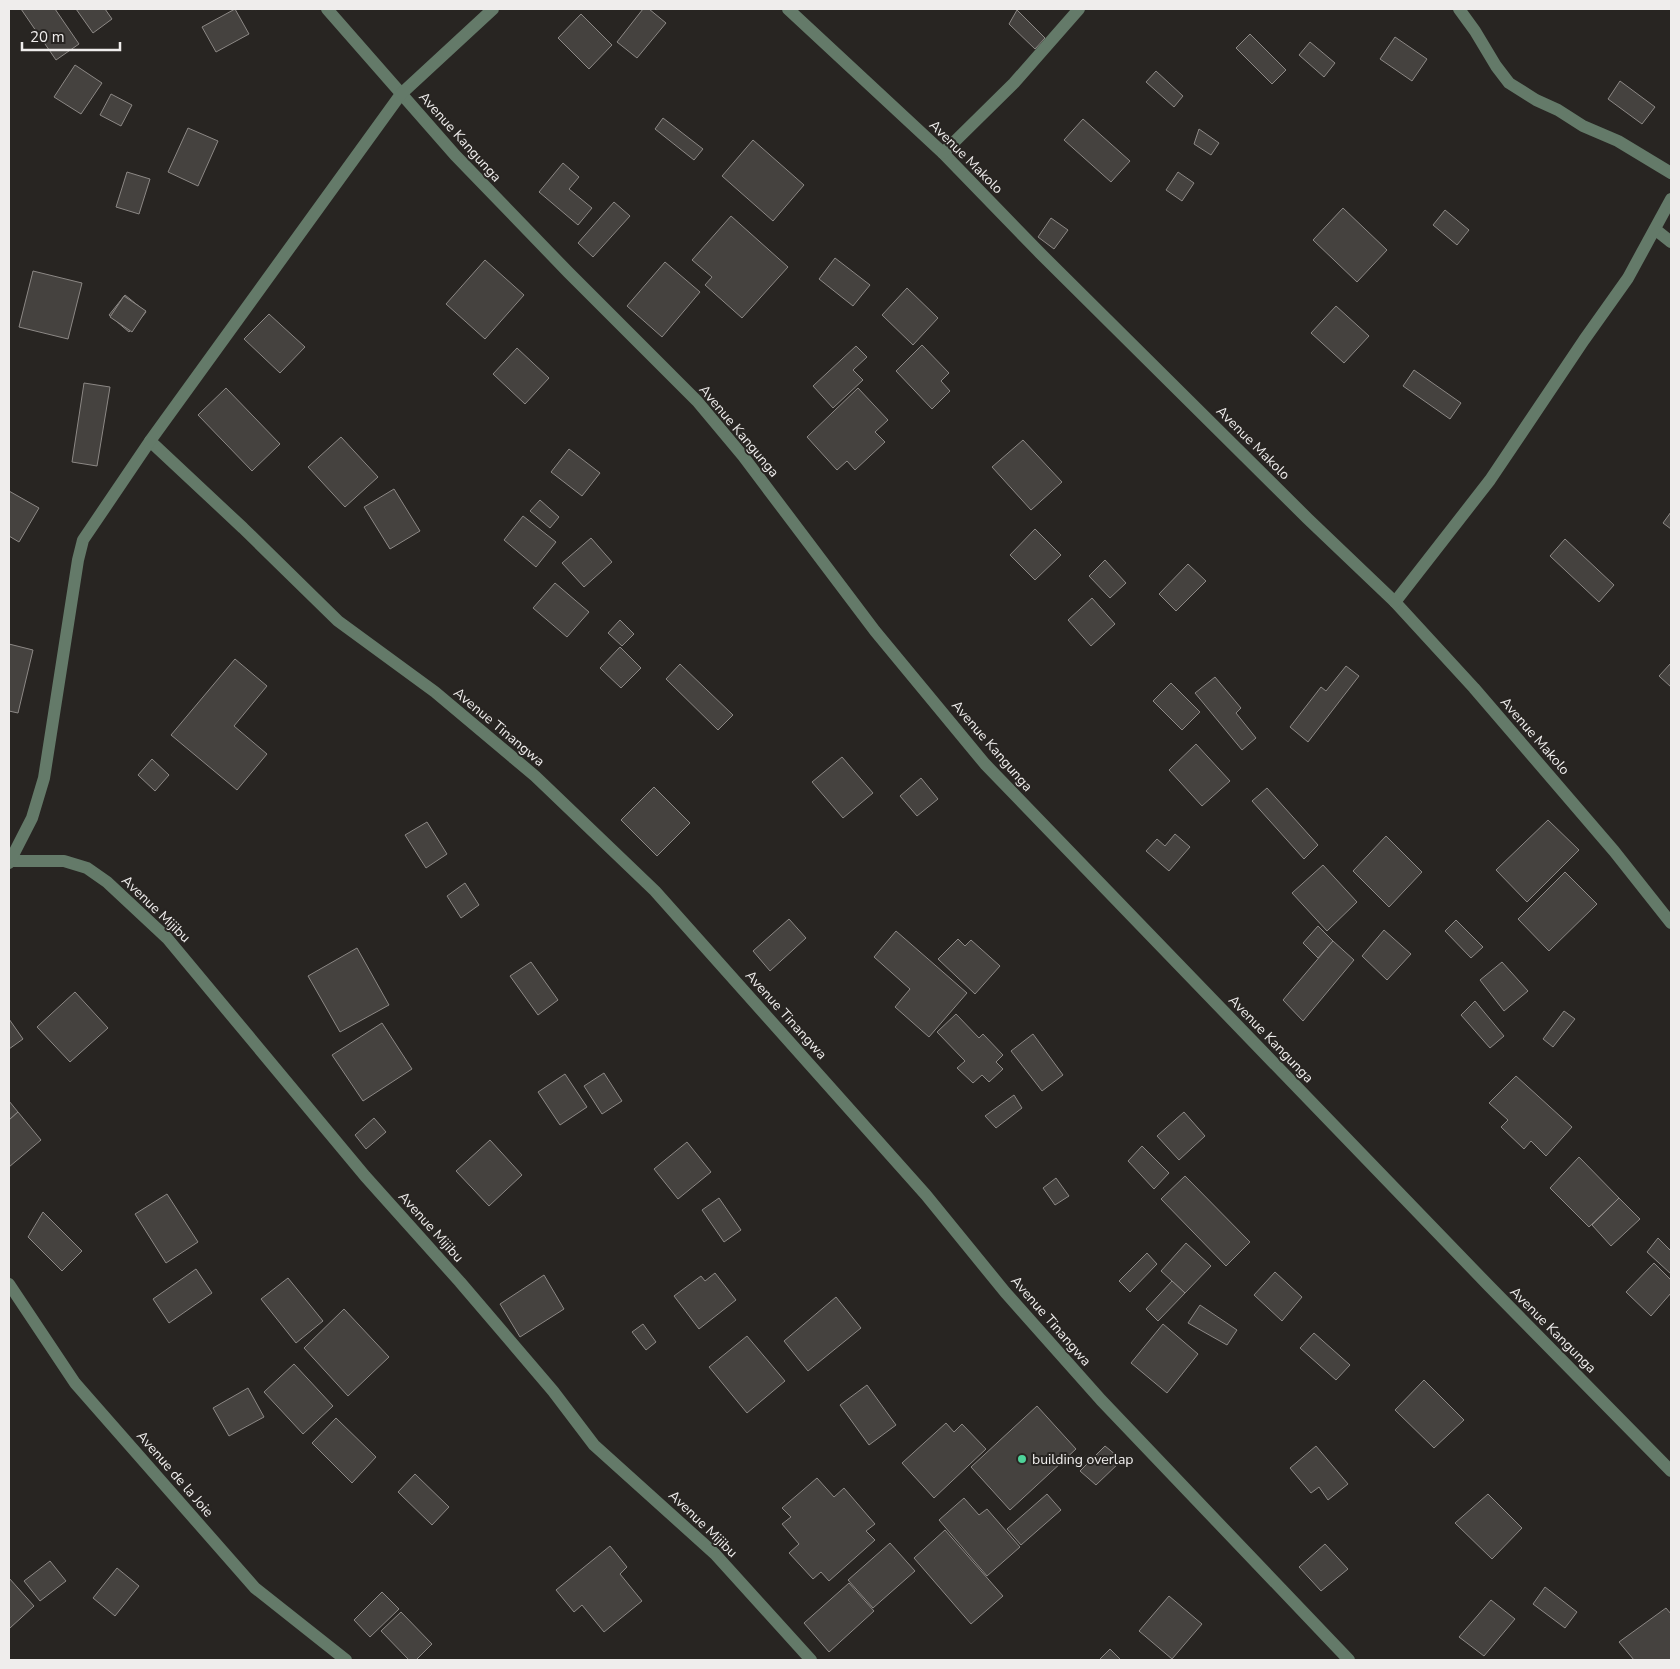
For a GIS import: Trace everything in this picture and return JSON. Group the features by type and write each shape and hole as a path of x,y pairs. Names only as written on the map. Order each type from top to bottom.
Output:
{"street":[{"name":"Avenue Kangunga","path":"327,9 386,74 455,155 697,401 743,456 875,631 986,764 1489,1286 1671,1471"},
{"path":"9,862 32,818 44,778 78,560 84,540 150,441 402,94 493,9"},
{"name":"Avenue Makolo","path":"788,9 943,153 1047,260 1308,519 1395,602 1474,688 1614,851 1671,923"},
{"path":"943,153 1014,84 1078,9"},
{"path":"1459,9 1496,66 1509,82 1536,100 1558,110 1583,126 1618,141 1671,173"},
{"path":"1395,602 1490,480 1628,278 1656,230 1671,199"},
{"path":"1656,230 1671,242"},
{"name":"Avenue Tinangwa","path":"150,441 338,620 435,692 535,776 655,891 926,1195 1004,1292 1094,1393 1349,1660"},
{"name":"Avenue Mijibu","path":"9,862 64,861 87,868 107,882 167,938 365,1176 554,1391 594,1445 715,1554 812,1660"},
{"name":"Avenue de la Joie","path":"9,1284 75,1384 256,1588 346,1660"}],"building":[{"path":"21,9 55,9 79,44 56,60"},
{"path":"76,9 105,9 112,19 93,33"},
{"path":"235,9 249,34 216,52 202,27"},
{"path":"643,9 649,9 666,23 637,58 617,42"},
{"path":"1017,10 1045,38 1035,49 1009,24"},
{"path":"581,14 612,45 589,69 558,38"},
{"path":"1250,34 1286,70 1272,84 1236,48"},
{"path":"1395,37 1427,59 1412,81 1380,59"},
{"path":"1310,42 1335,63 1324,77 1299,55"},
{"path":"75,65 102,83 81,114 54,97"},
{"path":"1156,71 1183,96 1174,107 1146,82"},
{"path":"1620,81 1655,107 1642,124 1608,99"},
{"path":"111,94 132,105 121,126 100,115"},
{"path":"663,118 703,149 694,160 655,129"},
{"path":"1083,119 1130,161 1111,182 1064,140"},
{"path":"188,128 218,141 198,186 168,172"},
{"path":"1199,129 1219,143 1211,155 1194,144"},
{"path":"753,140 804,185 773,221 722,176"},
{"path":"563,163 579,177 569,189 592,208 578,225 539,192"},
{"path":"127,172 150,179 139,214 116,207"},
{"path":"1178,172 1194,183 1182,201 1166,190"},
{"path":"614,202 630,216 593,257 578,243"},
{"path":"1343,208 1387,250 1357,282 1313,240"},
{"path":"1445,210 1469,230 1457,245 1433,225"},
{"path":"731,216 788,267 742,318 705,285 712,277 692,260"},
{"path":"1051,218 1068,230 1054,249 1038,237"},
{"path":"835,258 870,285 853,306 819,279"},
{"path":"485,260 524,295 485,339 446,304"},
{"path":"665,262 700,292 662,337 627,306"},
{"path":"33,271 82,283 68,339 19,327"},
{"path":"907,288 938,318 913,345 882,315"},
{"path":"125,295 146,312 129,332 109,315"},
{"path":"124,296 146,311 132,332 110,317"},
{"path":"1336,306 1369,336 1344,363 1311,333"},
{"path":"269,314 305,347 280,373 244,339"},
{"path":"922,345 949,373 941,381 950,391 932,409 896,371"},
{"path":"856,346 867,357 853,370 863,380 833,408 813,386"},
{"path":"517,348 549,378 525,404 493,374"},
{"path":"1414,370 1461,403 1450,419 1403,386"},
{"path":"84,383 110,387 97,466 72,462"},
{"path":"226,388 280,444 252,471 198,415"},
{"path":"858,388 888,420 875,432 885,442 855,470 847,461 837,470 807,437"},
{"path":"341,437 378,477 345,507 308,467"},
{"path":"1023,440 1062,482 1031,510 992,467"},
{"path":"569,449 600,473 582,496 551,472"},
{"path":"394,489 420,531 390,549 364,507"},
{"path":"9,491 39,508 19,542 9,536"},
{"path":"540,500 559,517 550,528 530,511"},
{"path":"1671,512 1671,529 1663,523"},
{"path":"523,516 556,542 536,567 504,540"},
{"path":"1035,529 1061,555 1035,580 1010,555"},
{"path":"591,538 612,562 584,587 562,563"},
{"path":"1565,539 1614,585 1599,602 1550,556"},
{"path":"1105,560 1126,583 1110,598 1089,576"},
{"path":"1188,564 1206,581 1176,611 1159,594"},
{"path":"555,583 589,612 567,637 533,608"},
{"path":"1092,598 1115,624 1091,646 1068,620"},
{"path":"620,620 634,634 622,646 608,633"},
{"path":"9,644 33,650 18,713 9,711"},
{"path":"620,647 641,668 621,688 600,668"},
{"path":"235,659 267,686 234,726 267,754 237,790 171,735"},
{"path":"1671,663 1671,687 1659,676"},
{"path":"680,664 733,715 718,730 666,679"},
{"path":"1346,666 1359,676 1308,742 1290,727 1321,687 1326,691"},
{"path":"1215,677 1241,708 1236,713 1256,738 1242,750 1195,693"},
{"path":"1171,683 1200,712 1182,730 1153,701"},
{"path":"1196,744 1230,781 1202,806 1169,770"},
{"path":"842,757 873,793 843,818 812,782"},
{"path":"152,759 169,775 155,791 138,775"},
{"path":"921,778 938,799 917,816 900,796"},
{"path":"654,787 690,823 657,856 621,820"},
{"path":"1267,788 1318,845 1304,859 1252,801"},
{"path":"1548,820 1579,850 1527,902 1496,870"},
{"path":"427,822 447,854 426,868 405,835"},
{"path":"1175,834 1190,847 1169,871 1146,851 1157,839 1165,846"},
{"path":"1386,836 1422,872 1389,907 1353,871"},
{"path":"1323,865 1357,902 1327,931 1292,893"},
{"path":"1565,872 1597,904 1549,951 1518,919"},
{"path":"465,883 479,905 461,918 447,896"},
{"path":"789,919 806,938 770,971 753,951"},
{"path":"1456,920 1483,947 1471,958 1445,931"},
{"path":"1318,926 1333,941 1318,958 1303,943"},
{"path":"1384,930 1411,954 1387,980 1362,956"},
{"path":"896,931 967,993 929,1037 895,1007 910,989 874,957"},
{"path":"958,939 965,946 971,940 1000,966 975,994 938,959"},
{"path":"1333,941 1354,960 1303,1021 1283,1000"},
{"path":"357,948 389,1005 340,1032 308,976"},
{"path":"531,962 558,1000 538,1015 510,976"},
{"path":"1502,962 1528,991 1504,1011 1480,980"},
{"path":"75,992 108,1028 70,1062 37,1027"},
{"path":"1475,1001 1504,1036 1490,1048 1461,1015"},
{"path":"1564,1011 1575,1019 1553,1047 1543,1039"},
{"path":"956,1014 979,1038 983,1034 1003,1055 996,1062 1003,1069 989,1082 982,1075 973,1083 957,1068 965,1061 937,1032"},
{"path":"9,1019 23,1039 9,1049"},
{"path":"382,1023 412,1069 363,1101 332,1055"},
{"path":"1033,1034 1063,1075 1042,1091 1011,1051"},
{"path":"604,1073 622,1101 602,1114 584,1086"},
{"path":"565,1074 587,1107 560,1125 538,1092"},
{"path":"1516,1076 1572,1127 1546,1156 1531,1141 1524,1149 1501,1127 1508,1120 1489,1103"},
{"path":"1014,1095 1022,1108 996,1128 985,1116"},
{"path":"9,1101 18,1112 9,1120"},
{"path":"18,1112 41,1140 9,1167 9,1120"},
{"path":"1184,1112 1205,1136 1179,1160 1157,1136"},
{"path":"374,1118 386,1132 366,1149 355,1135"},
{"path":"490,1140 522,1175 489,1206 456,1171"},
{"path":"687,1142 711,1172 678,1199 654,1169"},
{"path":"1142,1146 1169,1173 1154,1189 1128,1161"},
{"path":"1579,1157 1619,1198 1589,1227 1550,1188"},
{"path":"1185,1176 1250,1242 1226,1266 1161,1199"},
{"path":"1056,1178 1069,1196 1055,1205 1043,1188"},
{"path":"167,1194 198,1242 166,1263 135,1214"},
{"path":"719,1198 741,1230 724,1242 702,1210"},
{"path":"1619,1198 1640,1219 1611,1246 1592,1225"},
{"path":"43,1212 82,1251 62,1271 28,1237"},
{"path":"1658,1238 1671,1251 1671,1274 1647,1252"},
{"path":"1186,1243 1211,1266 1185,1293 1161,1271"},
{"path":"1147,1253 1157,1264 1130,1292 1119,1281"},
{"path":"1654,1263 1671,1280 1671,1293 1651,1316 1626,1292"},
{"path":"196,1269 212,1293 169,1323 153,1299"},
{"path":"1275,1272 1302,1297 1282,1321 1254,1295"},
{"path":"715,1273 736,1300 699,1329 674,1296 701,1276 705,1281"},
{"path":"544,1275 564,1309 520,1337 500,1304"},
{"path":"288,1278 323,1321 296,1343 261,1299"},
{"path":"1172,1281 1185,1293 1158,1321 1146,1309"},
{"path":"836,1297 861,1328 808,1371 784,1341"},
{"path":"1200,1305 1237,1330 1227,1345 1188,1323"},
{"path":"344,1309 389,1357 348,1396 304,1348"},
{"path":"643,1324 656,1342 646,1350 632,1332"},
{"path":"1163,1324 1198,1354 1167,1393 1131,1363"},
{"path":"1314,1333 1350,1365 1336,1380 1300,1348"},
{"path":"747,1336 785,1381 747,1413 709,1367"},
{"path":"294,1364 333,1406 303,1434 264,1392"},
{"path":"1424,1380 1464,1420 1434,1448 1395,1410"},
{"path":"867,1385 896,1425 869,1445 840,1405"},
{"path":"248,1388 264,1417 229,1436 213,1408"},
{"name":"building overlap","path":"1037,1406 1076,1449 1010,1510 971,1467"},
{"path":"336,1418 376,1457 352,1483 312,1443"},
{"path":"946,1423 954,1432 962,1424 986,1449 934,1498 902,1463"},
{"path":"1105,1446 1122,1460 1096,1485 1080,1471"},
{"path":"1316,1446 1348,1484 1328,1500 1319,1487 1311,1493 1290,1468"},
{"path":"415,1474 449,1507 432,1525 398,1492"},
{"path":"817,1478 834,1497 844,1488 875,1524 866,1531 875,1540 829,1581 821,1572 813,1579 789,1553 799,1544 782,1524 791,1517 782,1508"},
{"path":"1047,1494 1061,1510 1021,1545 1007,1529"},
{"path":"1488,1494 1522,1528 1492,1559 1455,1523"},
{"path":"964,1498 979,1515 987,1509 1020,1547 987,1576 939,1520"},
{"path":"945,1530 1003,1596 971,1624 914,1558"},
{"path":"890,1543 915,1571 873,1608 848,1580"},
{"path":"1325,1544 1348,1569 1321,1591 1299,1567"},
{"path":"610,1546 627,1567 620,1574 642,1601 604,1632 582,1605 574,1612 556,1590"},
{"path":"50,1561 66,1581 40,1601 24,1581"},
{"path":"117,1568 139,1586 115,1616 93,1598"},
{"path":"9,1578 34,1606 10,1628 9,1626"},
{"path":"849,1583 874,1611 829,1652 804,1623"},
{"path":"1545,1587 1577,1612 1565,1628 1533,1604"},
{"path":"382,1592 399,1609 370,1637 354,1620"},
{"path":"1169,1596 1202,1624 1172,1659 1139,1631"},
{"path":"1491,1600 1515,1619 1484,1656 1459,1637"},
{"path":"1666,1608 1671,1614 1671,1658 1669,1660 1634,1660 1619,1642"},
{"path":"401,1612 432,1644 416,1660 409,1660 381,1631"},
{"path":"1110,1649 1121,1660 1099,1660"}],"place":[{"name":"building overlap","path":"1022,1459"}]}
